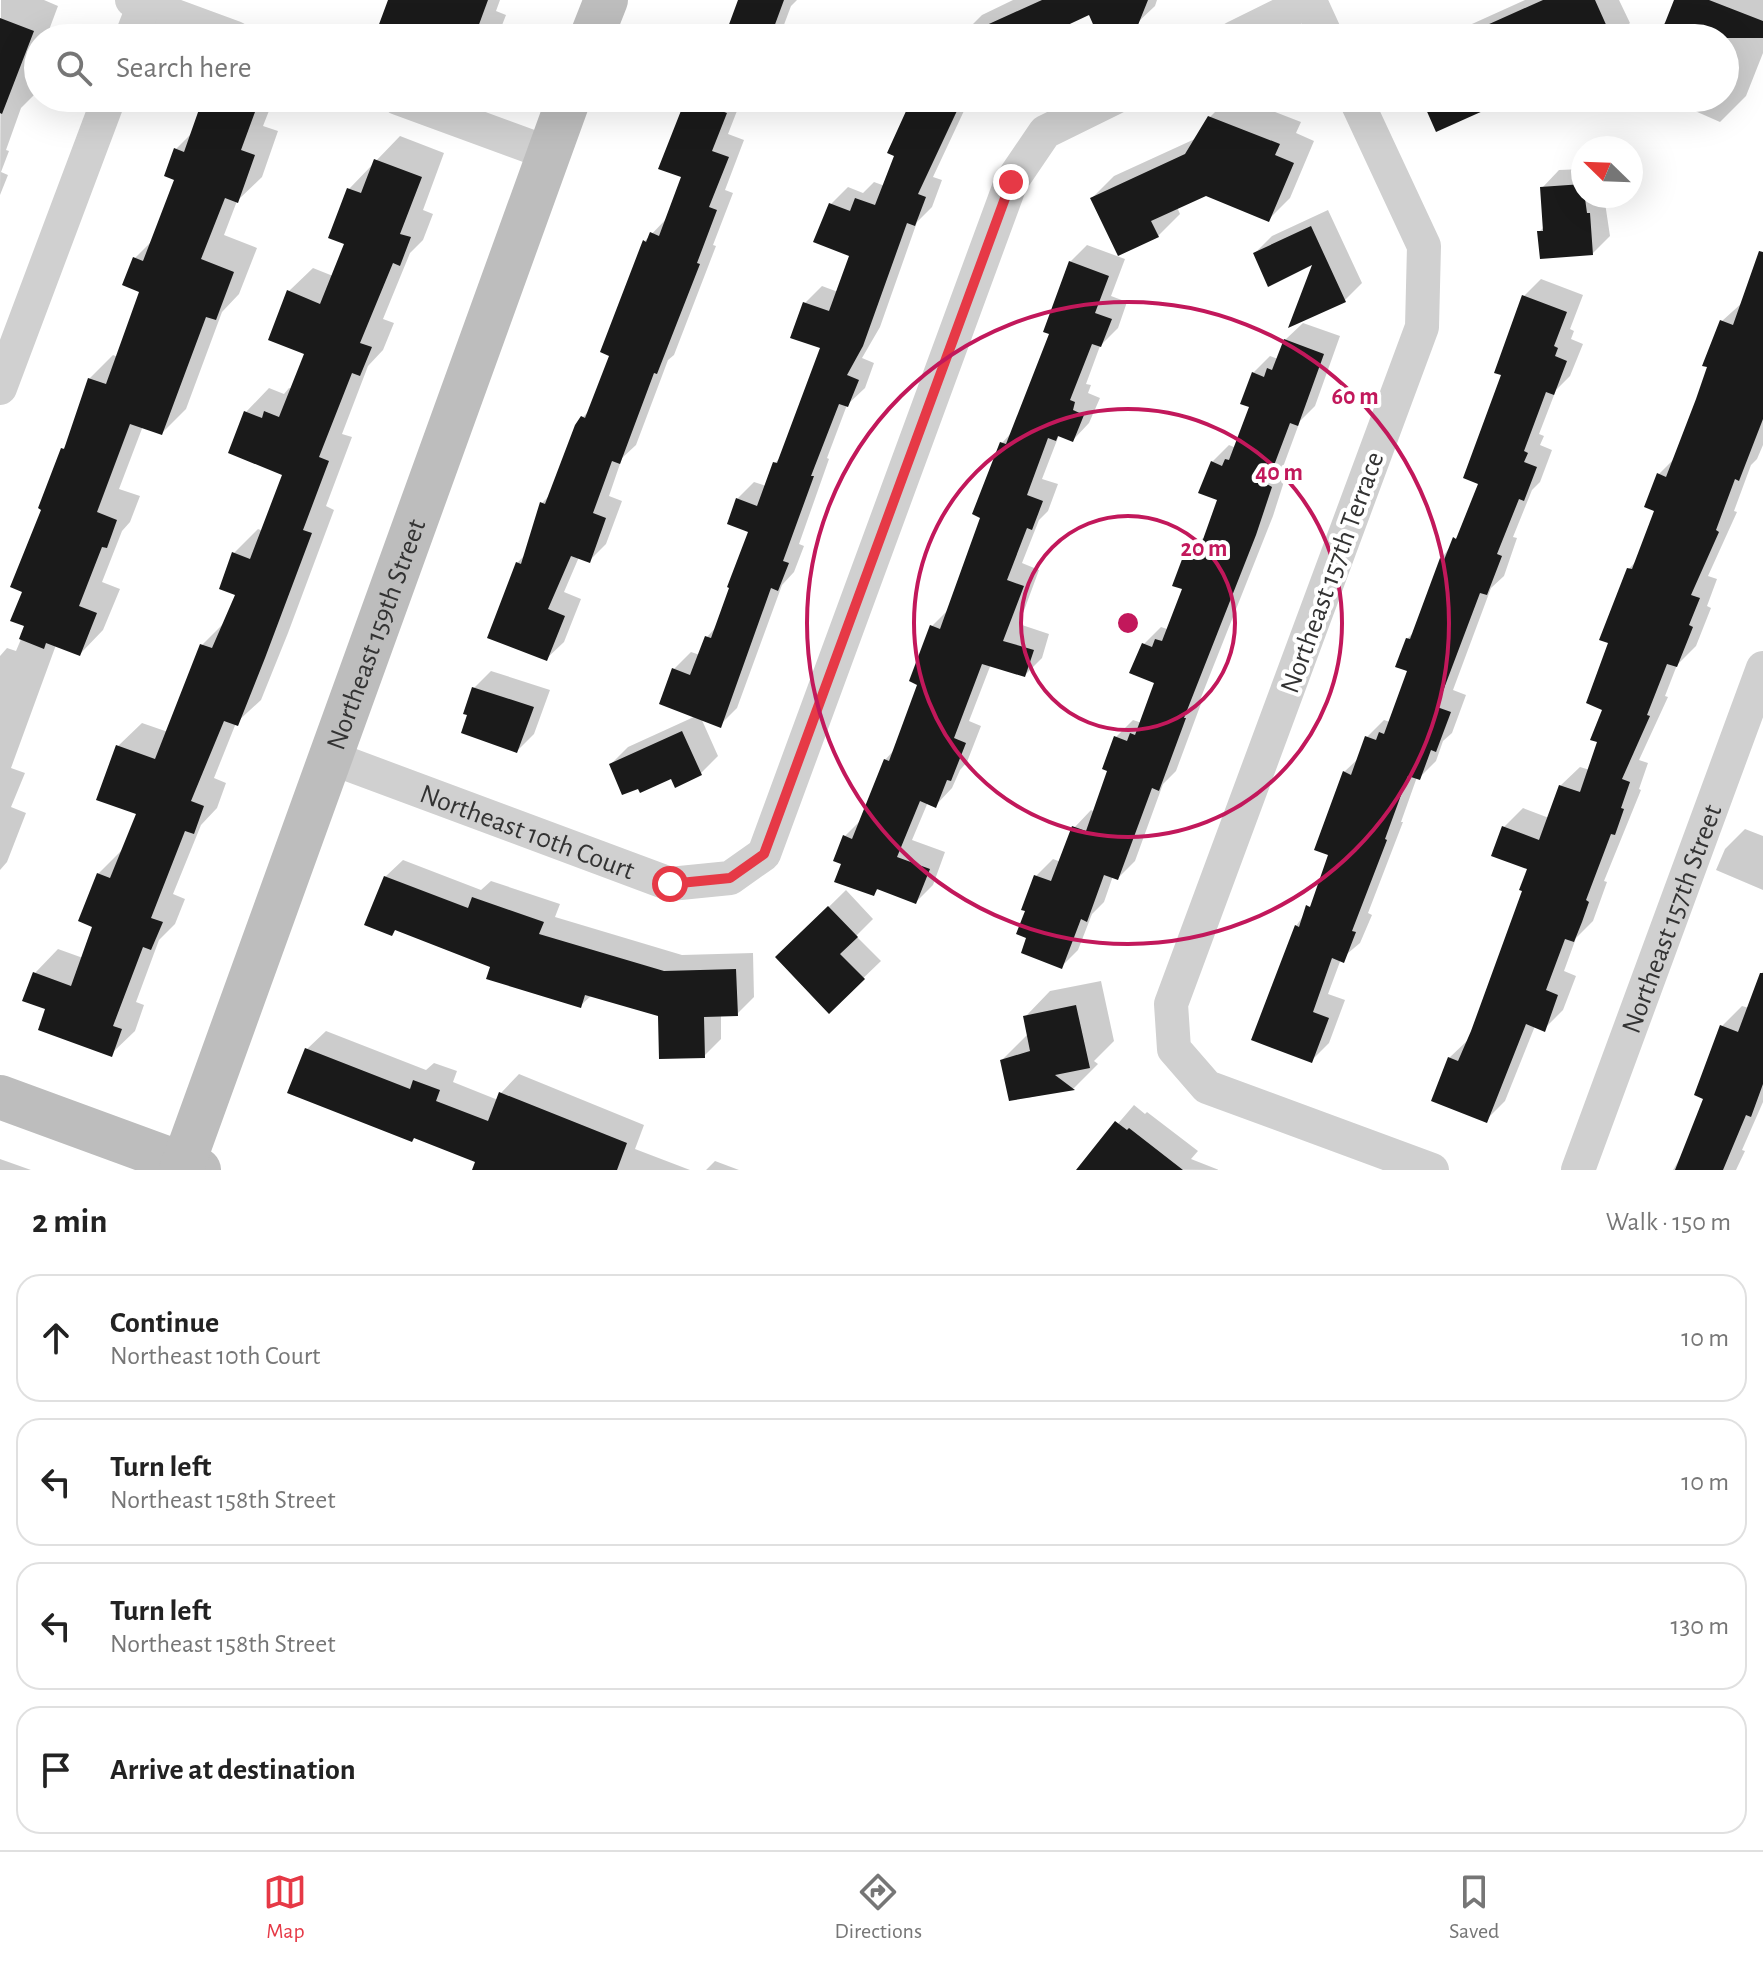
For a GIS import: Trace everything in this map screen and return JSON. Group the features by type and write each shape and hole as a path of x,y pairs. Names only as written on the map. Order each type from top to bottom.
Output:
{"street":[{"path":"597,24 606,0"},
{"path":"1262,11 1310,0 1321,24"},
{"path":"135,24 141,1 199,24"},
{"path":"0,388 104,112"},
{"path":"436,112 548,153"},
{"name":"Northeast 159th Street","path":"188,1168 329,757 564,112"},
{"name":"Northeast 10th Court","path":"329,757 670,884 730,878 764,854 1011,182 1045,132 1086,112"},
{"name":"Northeast 157th Terrace","path":"1362,112 1424,246 1422,327 1171,1004 1174,1049 1207,1087 1432,1170"},
{"name":"Northeast 157th Street","path":"1578,1170 1763,668"},
{"path":"0,1097 188,1168"}],"building":[{"path":"388,0 488,0 479,24 379,24"},
{"path":"738,0 784,0 775,24 729,24"},
{"path":"1042,0 1148,0 1138,24 1093,24 1089,15 1070,24 989,24"},
{"path":"1543,0 1595,0 1606,24 1489,24"},
{"path":"1674,0 1709,0 1763,21 1763,38 1739,38 1739,24 1665,24"},
{"path":"0,18 24,27 24,57 0,113"},
{"path":"198,112 255,112 241,150 255,155 238,203 225,198 201,259 234,272 216,320 206,317 162,435 130,424 97,512 117,520 107,548 102,547 79,606 97,613 80,656 46,643 44,649 19,639 24,626 10,621 22,592 10,587 88,378 106,384 139,292 122,285 133,257 143,261 174,180 164,176 174,148 184,152"},
{"path":"680,112 727,113 712,151 729,157 709,207 717,210 697,263 700,264 620,464 612,461 593,513 606,518 590,563 571,556 548,609 565,616 547,661 487,638 516,562 521,564 540,502 545,504 575,425 581,416 585,418 609,356 600,352 643,240 646,242 650,232 659,236 681,177 658,169"},
{"path":"906,112 956,112 918,194 926,197 915,226 907,223 863,346 847,375 859,380 848,407 839,404 783,561 789,563 778,591 771,588 721,728 659,704 672,668 690,675 705,636 711,638 748,532 727,524 736,498 757,506 773,462 777,463 820,348 790,338 803,302 829,311 849,256 813,242 829,203 850,211 855,198 875,205 894,156 887,153"},
{"path":"1427,112 1481,112 1436,132"},
{"path":"1208,116 1280,144 1275,155 1294,163 1269,222 1206,196 1151,221 1159,237 1118,256 1090,198 1185,154"},
{"path":"374,159 422,177 400,234 411,237 400,266 393,263 360,343 372,347 360,376 352,373 319,457 329,461 303,530 312,533 265,658 238,726 224,721 191,801 204,806 194,834 185,831 151,918 163,922 151,950 143,947 113,1026 122,1029 112,1057 38,1030 45,1009 22,1001 33,972 71,986 92,927 78,921 97,873 110,878 136,814 96,800 116,745 155,759 200,644 212,648 235,595 219,589 232,552 250,559 282,475 228,453 244,411 262,418 264,411 279,417 304,354 268,340 287,290 320,304 344,244 328,238 347,188 361,193"},
{"path":"1571,185 1571,208 1586,208 1587,213 1590,213 1593,255 1540,259 1537,231 1543,231 1540,187"},
{"path":"1311,226 1346,302 1288,328 1312,265 1268,287 1253,253"},
{"path":"1759,251 1763,252 1763,419 1739,481 1735,479 1716,530 1719,532 1691,595 1700,598 1689,625 1693,627 1677,667 1667,664 1647,715 1650,716 1622,779 1630,782 1621,808 1624,809 1586,900 1589,902 1582,922 1574,942 1565,939 1546,990 1558,995 1545,1032 1526,1024 1487,1123 1431,1101 1448,1057 1458,1061 1471,1031 1522,891 1519,890 1527,869 1491,856 1502,826 1539,840 1559,785 1580,792 1597,742 1590,740 1602,710 1586,703 1608,643 1599,640 1627,568 1632,569 1654,511 1644,507 1657,473 1666,477 1696,399 1707,367 1702,366 1720,320 1733,325"},
{"path":"1069,261 1109,276 1095,313 1112,319 1101,347 1092,344 1070,400 1075,402 1073,410 1084,415 1073,442 1058,436 1056,441 1048,438 1027,495 1043,501 1032,530 1027,528 1007,580 1024,586 1003,641 1034,650 1025,677 982,664 954,738 966,743 951,781 947,780 936,808 920,801 897,857 930,869 916,904 877,889 874,896 834,882 841,864 833,861 843,835 852,839 884,759 889,761 917,685 909,681 930,625 940,629 980,518 972,514 1000,442 1006,444 1049,334 1043,332"},
{"path":"1522,295 1567,312 1554,346 1558,348 1555,356 1567,361 1554,395 1546,392 1524,451 1528,453 1524,462 1537,467 1524,501 1519,499 1497,554 1502,556 1487,595 1480,593 1437,707 1451,712 1436,752 1431,750 1420,780 1408,776 1352,931 1356,932 1344,963 1332,958 1313,1012 1329,1018 1312,1063 1251,1040 1295,925 1299,927 1306,905 1310,907 1328,855 1314,850 1343,771 1351,775 1365,736 1376,740 1379,732 1384,734 1407,671 1395,667 1406,638 1410,639 1440,558 1444,560 1453,537 1456,539 1478,484 1463,478 1501,375 1494,373"},
{"path":"1284,339 1324,354 1298,426 1290,423 1267,484 1272,487 1256,535 1184,718 1159,791 1152,788 1118,880 1104,875 1087,922 1081,919 1062,969 1021,953 1026,938 1016,934 1025,911 1021,910 1034,875 1051,881 1072,826 1086,831 1107,771 1102,769 1114,736 1127,741 1130,733 1135,735 1154,683 1129,673 1142,643 1152,647 1155,639 1162,641 1182,589 1172,586 1184,554 1196,559 1217,500 1198,493 1211,461 1222,466 1225,459 1229,460 1249,407 1240,404 1252,372 1264,377 1267,368 1272,370"},
{"path":"472,687 534,707 517,753 461,733 467,715 463,714"},
{"path":"682,731 702,775 675,788 671,779 640,793 638,789 622,795 609,764"},
{"path":"384,876 468,908 472,897 544,922 539,934 664,971 736,969 738,1016 704,1017 705,1058 659,1059 658,1016 585,995 581,1008 486,979 490,967 395,930 392,936 364,925"},
{"path":"828,906 858,937 840,954 865,979 829,1014 775,957"},
{"path":"1760,973 1763,973 1763,1084 1751,1117 1746,1115 1723,1170 1675,1170 1703,1099 1694,1095 1720,1025 1738,1032"},
{"path":"1076,1005 1090,1068 1055,1075 1075,1090 1009,1101 1000,1060 1030,1051 1023,1016"},
{"path":"305,1048 410,1089 413,1080 440,1090 436,1101 488,1121 499,1092 627,1143 617,1170 472,1170 475,1162 414,1138 412,1142 287,1093"},
{"path":"1115,1121 1127,1130 1129,1128 1183,1170 1076,1170"}],"route":[{"path":"670,884 730,878 764,854 1011,182"}]}
